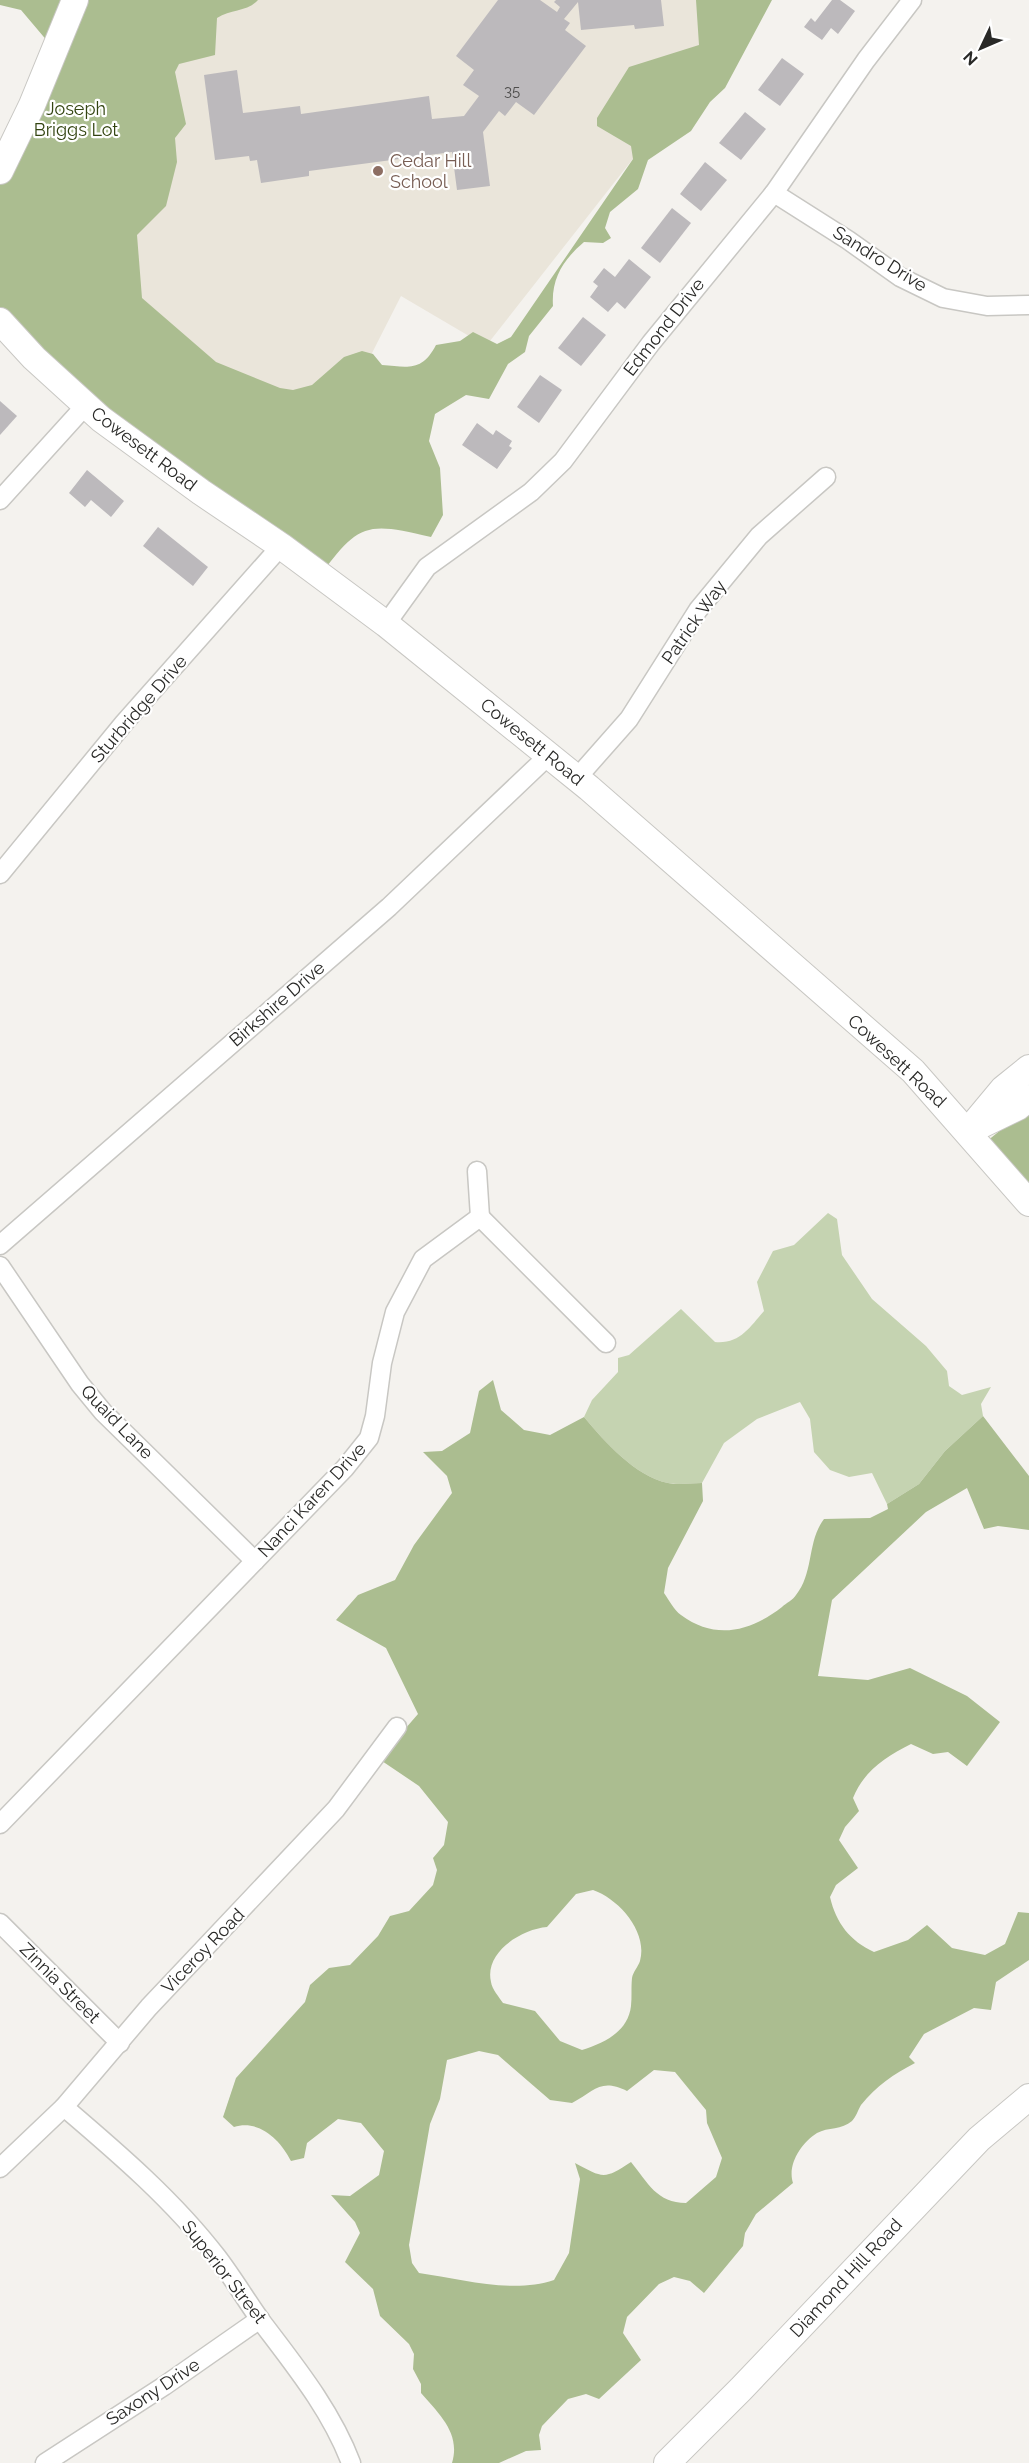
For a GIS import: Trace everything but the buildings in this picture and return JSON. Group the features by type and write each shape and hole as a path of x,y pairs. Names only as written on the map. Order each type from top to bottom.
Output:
{"main road":[{"path":"0,171 32,105 75,0"},
{"name":"Cowesett Road","path":"0,321 34,358 101,419 201,492 281,546 386,624 576,778 779,952 913,1071 1029,1203"},
{"path":"968,1131 1003,1089 1029,1068"},
{"path":"968,1131 1018,1107 1029,1098"},
{"name":"Diamond Hill Road","path":"667,2463 741,2389 954,2164 985,2133 1029,2097"}],"street":[{"name":"Edmond Drive","path":"386,624 427,567 531,492 563,461 664,326 774,194 907,2"},
{"name":"Sandro Drive","path":"774,194 848,240 900,277 943,298 987,306 1029,305"},
{"path":"0,500 86,405"},
{"name":"Patrick Way","path":"576,778 629,719 698,610 752,544 826,477"},
{"name":"Sturbridge Drive","path":"0,874 124,723 281,546"},
{"name":"Birkshire Drive","path":"0,1245 380,914 548,756"},
{"path":"477,1171 480,1217 606,1343"},
{"name":"Nanci Karen Drive","path":"0,1824 345,1468 369,1438 375,1416 382,1364 396,1312 423,1259 480,1217"},
{"name":"Quaid Lane","path":"0,1266 81,1384 103,1412 255,1561"},
{"name":"Viceroy Road","path":"0,2168 64,2107 149,2007 336,1809 397,1727"},
{"name":"Zinnia Street","path":"0,1923 120,2043"},
{"name":"Superior Street","path":"64,2107 110,2146 169,2204 216,2256 260,2319 299,2369 334,2425 351,2463"},
{"name":"Saxony Drive","path":"45,2463 164,2386 260,2319"}],"shaded area":[{"name":"Cedar Hill School","path":"169,0 724,0 730,35 486,346 401,296 340,416 237,387 119,296"}],"green space":[{"name":"Joseph Briggs Lot","path":"0,0 258,0 249,7 217,18 215,55 179,64 175,72 186,124 175,138 177,162 166,206 137,235 142,298 216,362 280,388 293,390 312,385 344,357 362,351 373,354 382,365 407,367 420,364 431,354 436,345 460,341 473,332 497,344 511,337 633,159 631,146 597,126 597,118 629,67 699,45 696,0 772,0 725,88 710,102 691,131 648,160 638,189 610,212 605,228 611,238 603,243 584,242 565,262 554,287 553,306 529,336 525,352 508,364 489,399 466,395 435,414 429,441 440,468 443,515 431,537 392,529 366,531 344,545 319,577 282,550 0,321 0,172 54,49 21,10 0,5"},
{"path":"1029,1107 1029,1207 981,1146"},
{"path":"828,1213 837,1219 842,1255 872,1299 926,1346 947,1371 949,1386 962,1395 991,1387 981,1404 983,1416 945,1451 919,1484 887,1504 872,1473 849,1477 830,1470 814,1452 810,1419 800,1402 757,1419 724,1443 702,1483 668,1483 632,1466 584,1417 592,1400 618,1372 618,1358 629,1355 681,1309 715,1342 738,1338 764,1311 757,1282 773,1251 794,1245"},
{"path":"493,1380 501,1410 524,1430 550,1435 584,1417 611,1447 632,1466 644,1473 668,1483 702,1483 703,1501 668,1568 664,1593 681,1615 707,1628 720,1630 733,1630 758,1622 795,1597 806,1577 815,1537 824,1519 870,1518 888,1509 887,1504 919,1484 945,1451 983,1416 1029,1476 1029,1530 998,1526 984,1529 967,1488 926,1512 832,1600 818,1676 868,1680 910,1668 967,1696 1000,1722 967,1766 948,1752 933,1754 911,1744 869,1772 853,1798 859,1811 845,1827 839,1840 858,1868 836,1885 830,1897 836,1915 845,1930 865,1948 874,1952 908,1940 927,1925 952,1948 985,1955 1005,1944 1018,1912 1029,1913 1029,1960 996,1982 991,2010 974,2008 924,2034 909,2057 915,2063 879,2086 861,2105 852,2121 844,2126 817,2133 806,2142 794,2162 793,2183 756,2214 745,2233 743,2246 704,2293 690,2281 674,2277 659,2284 627,2317 623,2333 641,2360 599,2399 586,2394 568,2399 542,2426 539,2435 541,2450 526,2451 499,2463 452,2463 454,2452 451,2433 441,2416 421,2393 421,2384 413,2369 414,2354 409,2344 380,2316 373,2289 345,2262 360,2233 355,2222 331,2195 350,2196 379,2175 384,2151 361,2123 338,2119 307,2143 304,2158 291,2161 281,2145 260,2128 243,2125 234,2127 223,2117 236,2078 305,2002 310,1985 329,1968 350,1965 378,1936 390,1916 409,1911 433,1885 437,1870 433,1858 444,1845 448,1822 419,1786 379,1759 418,1714 386,1648 336,1620 358,1595 395,1580 414,1545 452,1493 447,1476 423,1452 442,1451 470,1433 479,1391","holes":["593,1890 603,1894 629,1918 636,1928 641,1950 640,1961 632,1978 631,2006 625,2023 614,2035 582,2050 560,2041 535,2011 503,2003 492,1985 490,1971 493,1961 507,1944 527,1932 547,1927 576,1894","479,2051 498,2055 550,2100 572,2103 604,2086 618,2087 627,2091 654,2070 675,2072 706,2110 707,2123 722,2158 716,2177 686,2203 660,2196 631,2162 615,2172 603,2175 575,2163 580,2179 569,2253 554,2280 522,2286 504,2286 419,2273 412,2263 409,2245 430,2124 440,2099 447,2060"]}],"place":[{"name":"Cedar Hill School","path":"378,171"}]}
